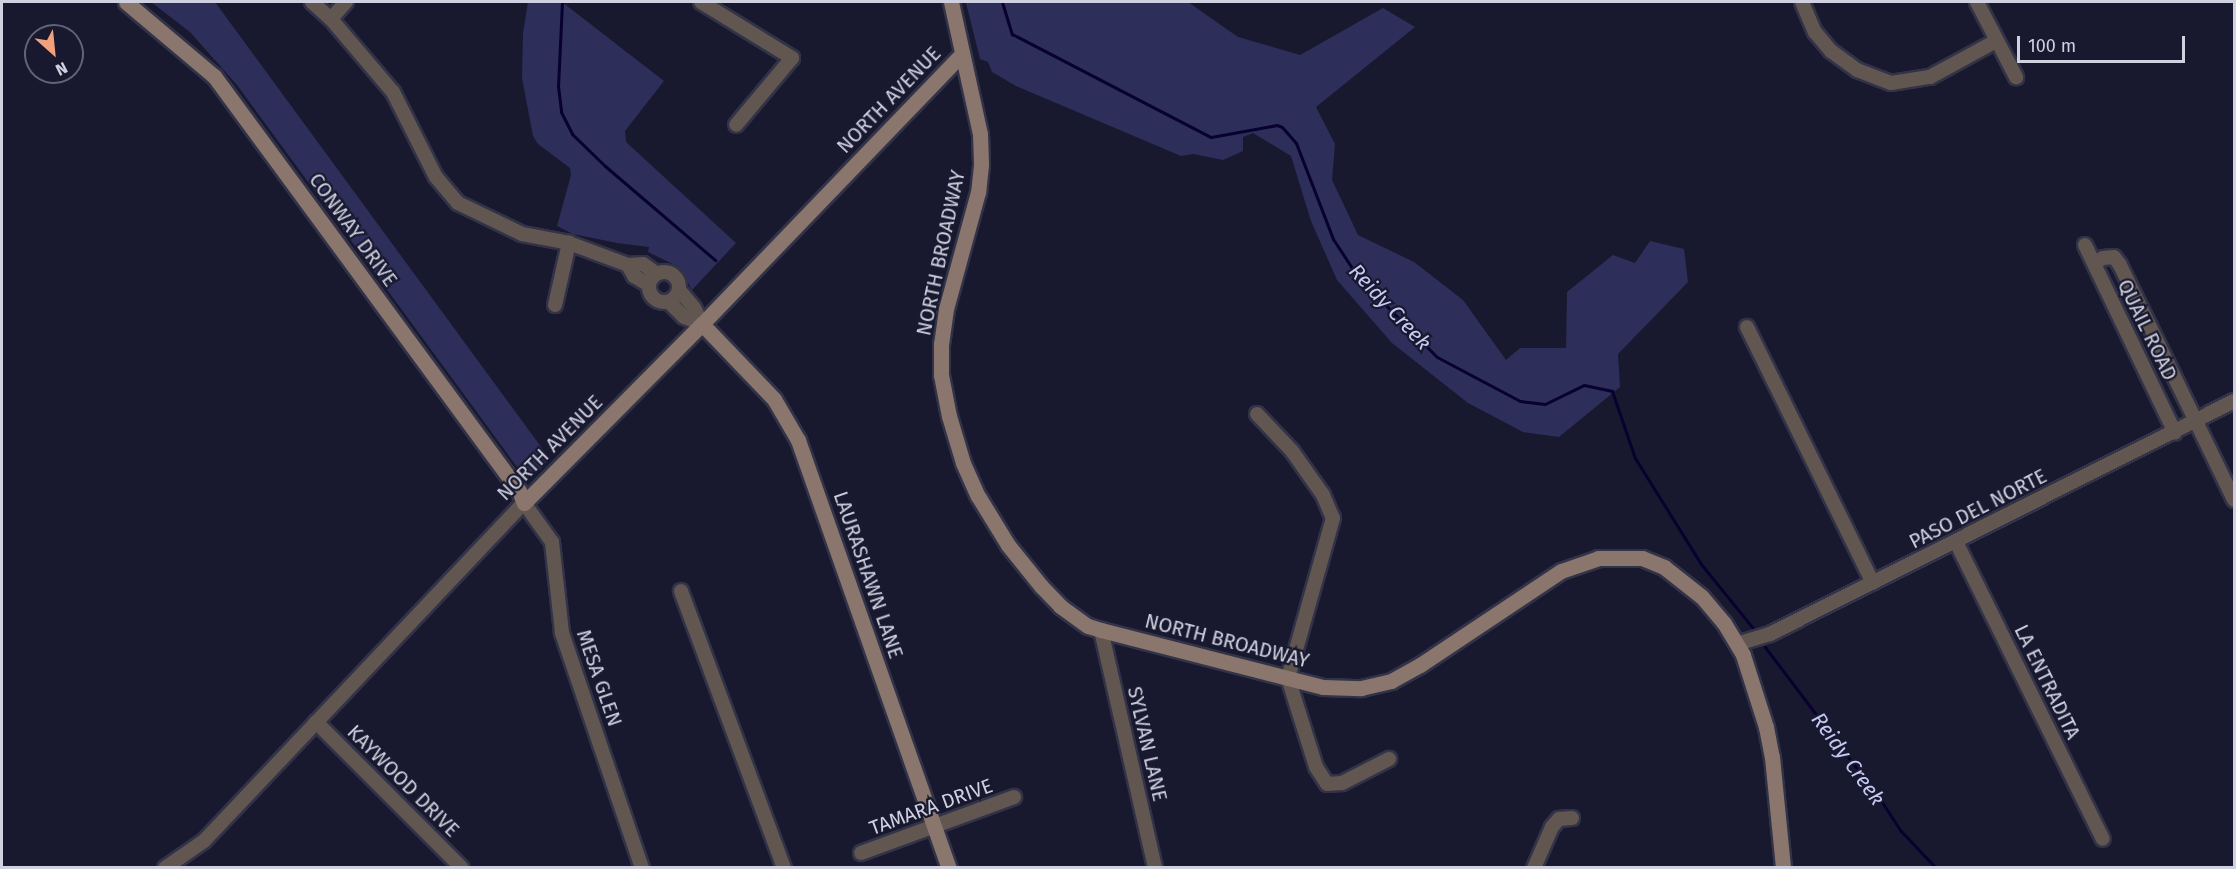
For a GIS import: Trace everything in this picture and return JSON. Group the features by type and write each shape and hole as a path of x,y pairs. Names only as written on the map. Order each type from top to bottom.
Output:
{"street":[{"name":"CONWAY DRIVE","path":"126,2 214,76 519,491 524,503"},
{"path":"312,2 331,19 393,92 436,177 458,203 522,234 569,243 628,265 634,276 653,280 666,272 675,276 679,290 694,308 702,324"},
{"path":"331,19 346,2"},
{"path":"701,2 792,58 736,125"},
{"name":"NORTH BROADWAY","path":"951,2 980,134 981,165 978,192 946,309 941,344 941,375 948,416 963,463 978,496 1008,545 1060,606 1088,626 1101,630 1288,678 1342,689 1361,688 1391,681 1420,665 1561,571 1598,558 1618,556 1642,558 1664,567 1702,597 1737,644 1766,727 1772,757 1780,866"},
{"path":"1802,2 1815,32 1831,51 1857,70 1891,83 1930,77 1996,41"},
{"path":"1977,2 2016,77"},
{"name":"NORTH AVENUE","path":"165,867 204,841 524,503 702,324 962,54"},
{"path":"555,305 569,243"},
{"name":"QUAIL ROAD","path":"2085,244 2175,433"},
{"path":"2094,263 2114,256 2120,265 2235,500"},
{"path":"653,280 651,294 656,300 669,302 684,317 702,324"},
{"path":"669,302 677,296 679,290"},
{"name":"LAURASHAWN LANE","path":"702,324 774,399 798,440 949,867"},
{"path":"1747,327 1873,583"},
{"name":"PASO DEL NORTE","path":"1737,644 1770,634 2235,401"},
{"path":"1257,414 1292,452 1323,495 1333,518 1288,678 1316,767 1328,784 1342,783 1389,759"},
{"name":"MESA GLEN","path":"524,503 552,542 562,633 642,867"},
{"name":"LA ENTRADITA","path":"1956,542 2103,839"},
{"path":"681,591 784,867"},
{"name":"SYLVAN LANE","path":"1101,630 1155,867"},
{"name":"KAYWOOD DRIVE","path":"316,722 462,867"},
{"name":"TAMARA DRIVE","path":"861,853 1014,797"},
{"path":"1534,867 1552,827 1559,819 1572,818"}],"shaded area":[{"path":"151,2 215,2 550,459 539,471 527,476 520,471 237,85 190,32"},
{"path":"528,2 562,2 664,81 625,131 626,142 736,243 692,290 679,267 648,252 649,247 573,234 557,226 571,175 570,168 538,144 533,136 522,78 523,33"},
{"path":"1188,2 1238,37 1300,55 1383,8 1415,27 1316,107 1335,144 1332,180 1358,235 1414,262 1463,300 1506,360 1520,348 1566,348 1567,292 1613,255 1635,263 1650,241 1684,249 1688,282 1618,354 1620,387 1559,437 1523,432 1468,403 1392,343 1337,280 1311,221 1291,156 1253,133 1243,137 1243,151 1223,160 1193,154 1181,156 1016,86 992,72 988,62 980,59 966,3"}],"waterway":[{"path":"562,2 558,86 561,112 572,134 605,166 715,260"},
{"name":"Reidy Creek","path":"1002,2 1012,34 1211,137 1277,125 1282,127 1296,143 1333,239 1358,277 1437,357 1520,401 1545,404 1584,385 1612,391 1635,458 1701,564 1756,632"},
{"name":"Reidy Creek","path":"1765,647 1880,799 1901,831 1936,868"}]}
